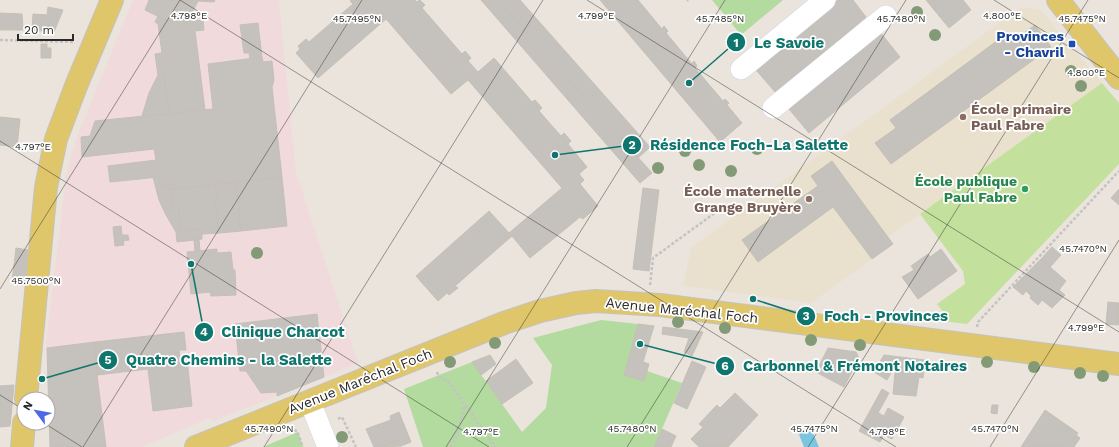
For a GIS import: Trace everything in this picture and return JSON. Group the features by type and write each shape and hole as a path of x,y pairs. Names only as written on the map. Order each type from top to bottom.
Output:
{"main road":[{"path":"27,391 46,187 56,139 68,106 112,0"},
{"path":"1058,0 1119,78"},
{"name":"Avenue Maréchal Foch","path":"196,447 504,323 540,311 596,301 660,305 1119,364"},
{"path":"22,447 23,431"}],"street":[{"path":"741,69 825,0"},
{"path":"773,108 886,16"},
{"path":"310,402 328,447"}],"path":[{"path":"0,40 70,41 76,43"},
{"path":"977,326 978,322 1119,171"},
{"path":"650,286 653,258 723,207"},
{"path":"436,372 439,378 448,381 495,447"},
{"path":"450,447 456,438 465,405"}],"shaded area":[{"path":"133,0 279,0 296,172 358,363 214,421 210,418 141,447 50,447 49,431 56,431 56,391 48,391 46,344 67,170 77,137"},
{"name":"École primaire Paul Fabre","path":"1021,7 1041,10 1102,83 888,237 893,244 811,303 683,286 691,248"}],"green space":[{"path":"712,0 783,0 741,35"},
{"name":"École publique Paul Fabre","path":"1102,83 1119,103 1119,164 967,324 943,321 944,313 937,304 965,284 963,271 920,214"},
{"path":"601,320 638,324 624,375 644,380 647,371 682,383 654,447 423,447 404,389 472,362 522,432 546,408 552,365 533,338"},
{"path":"298,432 303,447 263,447"}],"water":[{"path":"810,426 819,447 804,447 798,432"}],"building":[{"path":"149,0 215,0 214,2 198,1 184,29 145,10"},
{"path":"415,0 416,2 420,0 425,5 422,8 462,54 465,51 471,58 468,61 478,72 494,58 532,102 535,100 542,108 539,111 561,136 564,133 571,141 568,144 587,167 579,174 584,180 580,184 598,206 583,219 580,217 530,258 512,236 455,286 458,288 449,295 447,293 438,301 416,276 489,211 509,233 562,188 468,80 451,94 386,19 318,78 296,53 300,49 298,46 306,39 309,42 353,4 350,1"},
{"path":"481,0 498,0 652,173 640,183"},
{"path":"498,0 520,0 650,147 638,158"},
{"path":"600,0 638,0 662,29 664,26 668,31 666,33 692,64 694,61 697,66 695,68 723,101 725,99 729,103 727,105 742,123 720,142"},
{"path":"838,0 853,0 866,17 776,93 756,70"},
{"path":"926,0 963,0 971,10 949,28"},
{"path":"48,7 63,10 54,32 32,30 33,14 47,15"},
{"path":"0,13 22,14 23,30 0,30"},
{"path":"158,16 184,29 188,21 203,20 204,30 195,31 205,110 169,114 164,74 158,75 155,54 162,53 158,24 155,22"},
{"path":"258,23 262,57 250,58 249,53 244,53 240,25"},
{"path":"1035,25 1051,47 891,164 875,143 896,128 890,120 1009,32 1015,40"},
{"path":"880,32 900,57 809,133 789,109"},
{"path":"41,44 47,44 47,48 51,48 51,58 41,58"},
{"path":"262,57 263,62 272,61 274,80 272,87 282,177 175,189 175,184 161,186 159,177 110,182 108,166 156,160 154,149 82,157 81,137 90,136 95,121 213,109 208,64"},
{"path":"164,74 169,114 142,116 149,93 158,75"},
{"path":"0,117 20,119 17,147 0,145"},
{"path":"832,161 893,244 872,259 833,207 766,256 750,234 818,186 811,176"},
{"path":"153,177 159,177 161,186 175,184 175,189 171,190 173,207 178,207 181,231 176,232 166,215 159,200"},
{"path":"282,177 287,226 241,231 236,182"},
{"path":"236,182 241,231 219,233 215,203 218,203 215,184"},
{"path":"215,184 218,203 215,203 219,233 202,234 202,229 181,231 178,207 173,207 171,190"},
{"path":"643,188 659,190 649,271 633,269"},
{"path":"1119,189 1119,205 1111,198"},
{"path":"121,226 122,235 128,235 129,240 123,241 124,245 115,246 113,227"},
{"path":"202,229 202,239 177,242 176,232"},
{"path":"750,234 766,256 758,262 742,240"},
{"path":"199,239 200,251 195,251 194,240"},
{"path":"1052,247 1061,255 1050,267 1041,259"},
{"path":"16,248 28,250 25,282 12,281"},
{"path":"217,249 217,253 231,252 233,270 235,270 236,295 211,296 210,292 191,294 187,252"},
{"path":"941,249 957,271 918,299 902,277 914,270 911,266 928,254 930,257"},
{"path":"1041,259 1066,281 1059,290 1065,295 1052,308 1042,300 1038,305 1030,298 1031,296 1026,291 1023,295 1013,287"},
{"path":"1108,302 1119,303 1119,325 1106,324"},
{"path":"317,314 324,377 277,396 277,392 261,393 246,371 240,371 235,324"},
{"path":"638,324 654,326 643,362 649,364 644,381 624,375"},
{"path":"663,327 703,332 692,356 684,352 689,338 662,334"},
{"path":"184,332 186,350 179,350 180,360 187,359 192,406 153,411 148,369 97,375 95,342"},
{"path":"95,342 97,375 106,447 50,447 50,431 56,431 56,391 48,391 47,348"},
{"path":"828,348 856,352 859,358 844,387 816,372"},
{"path":"490,355 496,364 481,375 472,362"},
{"path":"884,355 900,357 887,380 874,372"},
{"path":"900,357 925,360 923,378 919,377 916,396 893,394 895,373 898,373"},
{"path":"516,359 533,383 502,404 486,381"},
{"path":"692,361 706,367 687,409 674,403"},
{"path":"14,385 10,426 0,427 0,386"},
{"path":"882,389 889,393 878,413 871,409"},
{"path":"735,393 758,415 728,447 699,447 691,439 703,427 699,424 717,405 720,408"},
{"path":"992,405 998,405 997,414 991,413"},
{"path":"888,408 904,417 892,439 884,435 880,442 859,431 871,409 884,416"},
{"path":"1045,410 1078,433 1068,447 1021,447"},
{"path":"399,412 411,442 401,446 399,439 382,447 374,447 366,429 391,420 390,416"},
{"path":"662,429 676,436 671,447 654,447"},
{"path":"1076,435 1080,438 1074,447 1068,447"},
{"path":"399,439 401,446 382,447 382,446"}],"place":[{"name":"Provinces - Chavril","path":"1072,44"},
{"name":"Le Savoie","path":"689,83"},
{"name":"École primaire Paul Fabre","path":"963,117"},
{"name":"Résidence Foch-La Salette","path":"555,155"},
{"name":"École publique Paul Fabre","path":"1025,189"},
{"name":"École maternelle Grange Bruyère","path":"809,199"},
{"name":"Clinique Charcot","path":"191,264"},
{"name":"Foch - Provinces","path":"753,299"},
{"name":"Carbonnel & Frémont Notaires","path":"640,344"},
{"name":"Quatre Chemins - la Salette","path":"42,379"}]}
